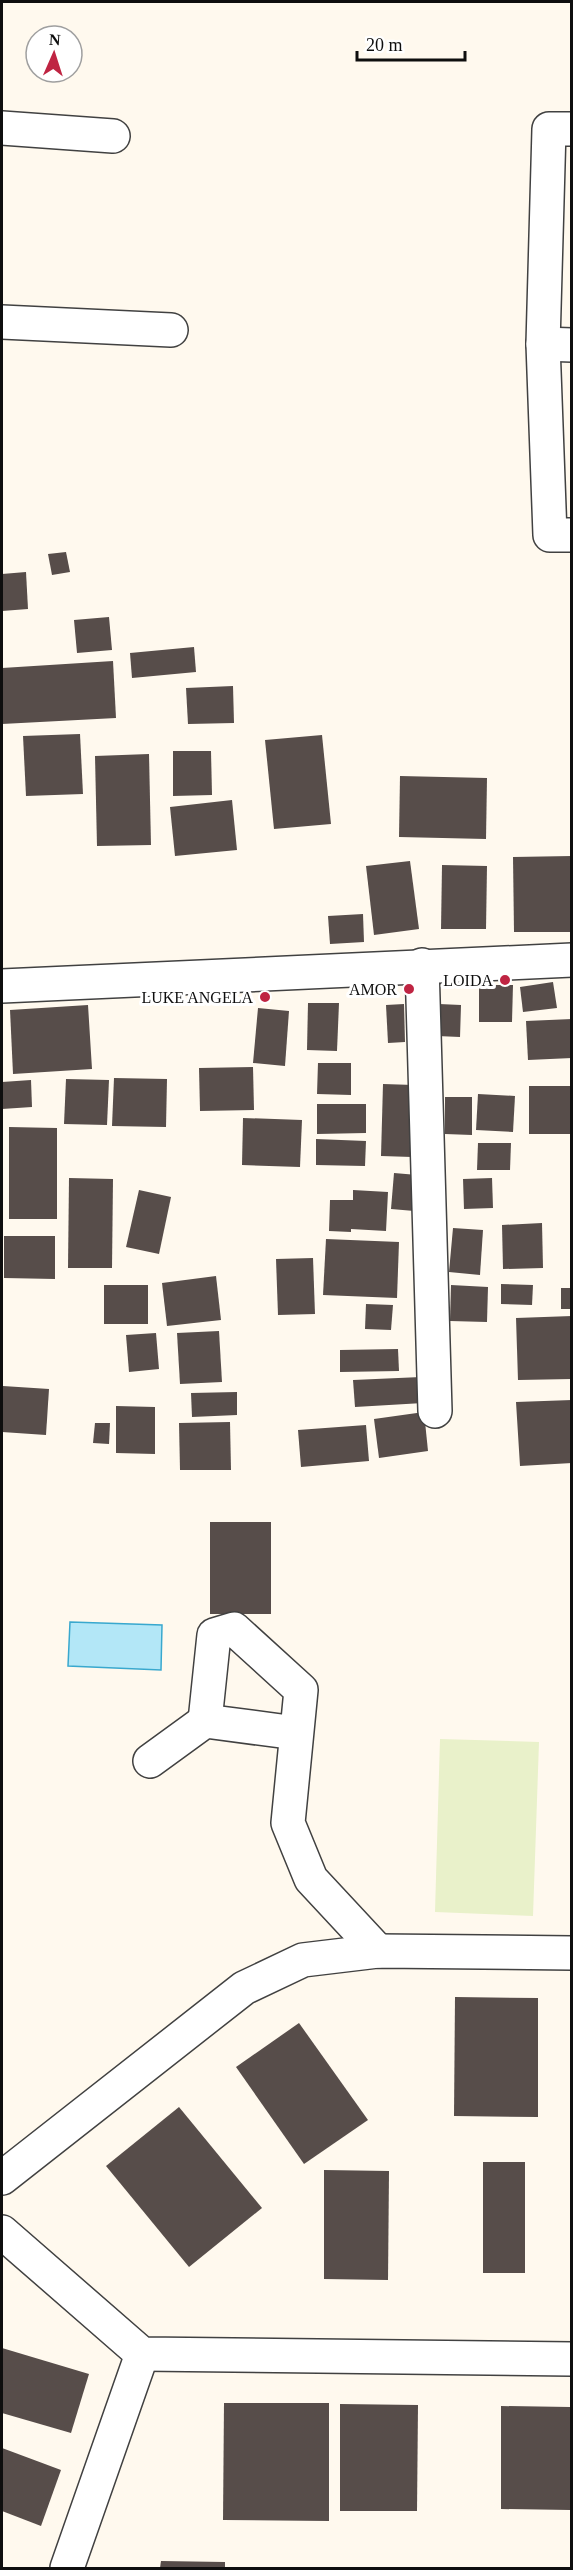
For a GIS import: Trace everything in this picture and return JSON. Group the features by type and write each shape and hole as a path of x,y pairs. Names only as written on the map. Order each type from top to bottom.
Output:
{"street":[{"path":"2,128 113,136"},
{"path":"572,129 549,129 557,345 550,535 572,535"},
{"path":"2,322 171,330"},
{"path":"2,986 422,965 572,960"},
{"path":"422,965 435,1411"},
{"path":"205,1721 214,1635 234,1629 301,1690 288,1823 311,1879 378,1951"},
{"path":"150,1761 205,1721 296,1733"},
{"path":"2,2178 244,1988 303,1960 378,1951 572,1953"},
{"path":"2,2232 142,2354 572,2359"},
{"path":"67,2568 142,2354"}],"green space":[{"path":"440,1739 539,1742 533,1916 435,1912"}],"water":[{"path":"70,1622 162,1625 161,1670 68,1666"}],"building":[{"path":"66,552 70,572 52,575 48,554"},
{"path":"26,572 28,609 2,611 2,574"},
{"path":"109,617 112,650 77,653 74,620"},
{"path":"194,647 196,672 132,678 130,653"},
{"path":"113,661 116,718 2,724 2,668"},
{"path":"233,686 234,723 188,724 186,688"},
{"path":"80,734 83,794 26,796 23,736"},
{"path":"322,735 331,824 274,829 265,740"},
{"path":"173,751 211,751 212,795 173,796"},
{"path":"149,754 151,845 97,846 95,756"},
{"path":"400,776 487,778 486,839 399,837"},
{"path":"232,800 237,850 175,856 170,807"},
{"path":"572,856 572,932 514,932 513,857"},
{"path":"410,861 419,929 374,935 366,866"},
{"path":"442,865 487,866 486,929 441,929"},
{"path":"363,914 364,942 330,944 328,916"},
{"path":"553,982 557,1008 523,1012 520,987"},
{"path":"479,985 513,985 512,1022 479,1022"},
{"path":"308,1003 339,1003 337,1051 307,1050"},
{"path":"404,1004 405,1042 388,1043 386,1005"},
{"path":"439,1004 461,1005 460,1037 437,1036"},
{"path":"88,1005 92,1069 13,1074 10,1010"},
{"path":"258,1008 289,1011 285,1066 253,1063"},
{"path":"572,1019 572,1058 528,1060 526,1021"},
{"path":"318,1063 351,1063 351,1095 317,1094"},
{"path":"253,1067 254,1110 200,1111 199,1068"},
{"path":"114,1078 167,1079 166,1127 112,1126"},
{"path":"66,1079 109,1080 107,1125 64,1124"},
{"path":"31,1080 32,1107 2,1109 2,1082"},
{"path":"383,1084 414,1085 412,1157 381,1156"},
{"path":"529,1086 572,1086 572,1134 529,1134"},
{"path":"478,1094 515,1096 513,1132 476,1130"},
{"path":"445,1097 472,1097 472,1135 445,1134"},
{"path":"317,1104 366,1104 366,1133 317,1134"},
{"path":"243,1118 302,1120 300,1167 242,1165"},
{"path":"9,1127 57,1128 57,1219 9,1219"},
{"path":"316,1139 366,1141 365,1166 316,1165"},
{"path":"478,1143 511,1143 510,1170 477,1170"},
{"path":"394,1173 429,1176 426,1212 391,1209"},
{"path":"69,1178 113,1179 112,1268 68,1268"},
{"path":"492,1178 493,1208 464,1209 463,1179"},
{"path":"139,1190 171,1197 159,1254 126,1247"},
{"path":"353,1190 388,1192 386,1231 351,1229 351,1232 329,1231 330,1200 353,1200"},
{"path":"542,1223 543,1268 503,1269 502,1225"},
{"path":"453,1228 483,1230 480,1275 449,1272"},
{"path":"4,1236 55,1236 55,1279 4,1278"},
{"path":"326,1239 399,1242 397,1298 323,1295"},
{"path":"313,1258 315,1314 278,1315 276,1259"},
{"path":"216,1276 221,1320 167,1326 162,1283"},
{"path":"501,1284 533,1285 532,1305 501,1304"},
{"path":"104,1285 148,1285 148,1324 104,1324"},
{"path":"451,1285 488,1287 487,1322 450,1321"},
{"path":"561,1288 572,1288 572,1309 561,1309"},
{"path":"366,1304 393,1305 391,1330 365,1329"},
{"path":"572,1316 572,1379 518,1380 516,1318"},
{"path":"219,1331 222,1382 180,1384 177,1333"},
{"path":"156,1333 159,1369 129,1372 126,1335"},
{"path":"398,1349 399,1371 340,1372 340,1350"},
{"path":"421,1377 423,1403 355,1407 353,1380"},
{"path":"3,1386 49,1389 46,1435 2,1432"},
{"path":"237,1392 237,1415 192,1417 191,1393"},
{"path":"572,1400 572,1463 520,1466 516,1402"},
{"path":"116,1406 155,1407 155,1454 116,1453"},
{"path":"424,1412 428,1451 379,1458 374,1419"},
{"path":"230,1422 231,1470 180,1470 179,1423"},
{"path":"95,1423 110,1423 109,1444 93,1443"},
{"path":"366,1425 369,1461 301,1467 298,1430"},
{"path":"210,1522 271,1522 271,1614 210,1614"},
{"path":"455,1997 538,1998 538,2117 454,2116"},
{"path":"299,2023 368,2120 304,2164 236,2067"},
{"path":"179,2107 262,2208 189,2267 106,2166"},
{"path":"483,2162 525,2162 525,2273 483,2273"},
{"path":"324,2170 389,2171 388,2280 324,2279"},
{"path":"2,2348 89,2374 71,2433 2,2413"},
{"path":"224,2403 329,2403 329,2521 223,2520"},
{"path":"340,2404 418,2405 417,2511 340,2511"},
{"path":"501,2406 570,2407 570,2510 501,2509"},
{"path":"2,2448 61,2470 41,2526 2,2511"},
{"path":"161,2561 225,2562 225,2568 160,2568"}],"place":[{"name":"LOIDA","path":"505,980"},
{"name":"AMOR","path":"409,989"},
{"name":"LUKE ANGELA","path":"265,997"}]}
